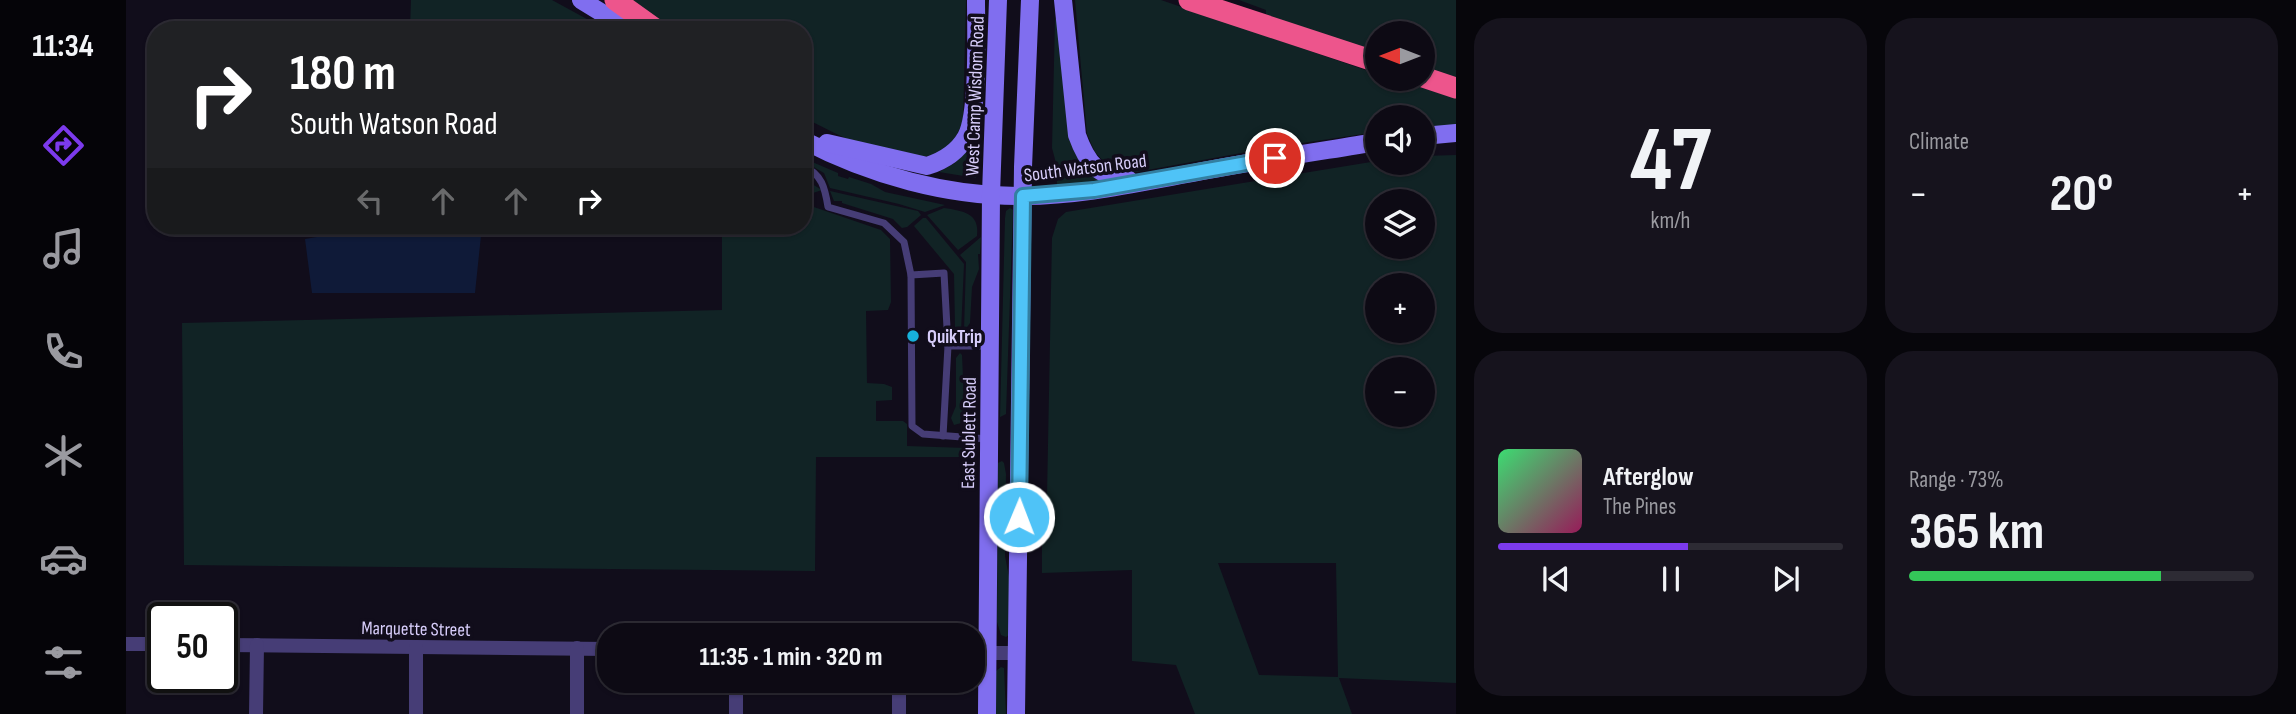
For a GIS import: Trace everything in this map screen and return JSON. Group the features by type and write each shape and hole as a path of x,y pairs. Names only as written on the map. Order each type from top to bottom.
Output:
{"highway":[{"path":"615,0 644,21"},
{"path":"1189,0 1365,58"},
{"path":"1435,81 1456,88"}],"main road":[{"path":"581,0 615,21"},
{"path":"812,141 926,166 943,161 966,138 971,125 976,0"},
{"name":"West Camp Wisdom Road","path":"991,194 998,0"},
{"path":"1016,714 1023,196 1030,0"},
{"path":"1063,0 1077,135 1084,155 1096,169 1115,179 1143,182"},
{"path":"1435,135 1456,133"},
{"name":"South Watson Road","path":"812,144 832,155 889,175 935,187 1023,196 1094,190 1365,144"},
{"name":"East Sublett Road","path":"981,623 989,439 991,194"},
{"path":"989,439 1020,443"},
{"name":"East Sublett Road","path":"985,693 987,714"}],"street":[{"path":"126,644 147,644"},
{"name":"Marquette Street","path":"238,645 597,649"},
{"path":"256,714 257,645"},
{"path":"416,647 416,714"},
{"path":"577,648 577,714"},
{"path":"985,653 1017,653"},
{"path":"736,693 736,714"},
{"path":"899,693 899,714"}],"lane":[{"path":"812,170 825,185 828,207 884,223 904,242 911,275 912,426 923,434 989,439"},
{"path":"911,275 944,273 948,346 943,436"},
{"path":"948,346 990,346"}],"shaded area":[{"path":"411,0 552,0 590,21 410,21"},
{"path":"623,0 966,0 963,122 948,147 930,156 893,155 873,149 812,122 812,21 652,21"},
{"path":"1075,0 1161,0 1365,70 1365,91 1432,91 1456,98 1456,125 1435,126 1435,105 1365,105 1365,134 1131,173 1114,169 1104,162 1095,152 1087,134"},
{"path":"1239,0 1456,0 1456,82 1435,76 1435,21 1365,21 1365,53 1266,14 1266,10"},
{"path":"1055,19 1058,19 1063,82 1099,181 1057,185 1052,148"},
{"path":"974,139 970,161 977,141 976,178 939,172 955,163"},
{"path":"1456,155 1456,683 1339,678 1352,714 1195,714 1176,665 1132,661 1132,570 1042,573 1042,531 1047,496 1052,238 1058,219 1066,212 1365,163 1365,175 1435,175 1435,156","holes":["1218,563 1336,563 1338,677 1259,675"]},
{"path":"812,162 838,173 838,176 871,184 885,192 945,205 925,212 830,188 824,173 812,166"},
{"path":"812,184 822,190 812,195"},
{"path":"830,191 918,211 921,215 902,228 893,219 842,201 834,201"},
{"path":"812,206 881,230 890,239 891,302 888,310 866,311 867,383 892,387 892,400 876,401 876,421 903,421 907,424 907,446 966,448 968,457 816,457 815,571 184,565 182,323 722,310 722,235 812,235"},
{"path":"944,208 969,214 976,222 977,236 958,250 927,215"},
{"path":"1010,208 1013,210 1006,414 1000,417 1005,218 1006,211"},
{"path":"926,218 964,264 961,332 955,327 954,274 914,226"},
{"path":"981,237 979,269 972,287 970,323 964,331 966,262 960,255"},
{"path":"960,353 965,422 954,425 951,418 956,406 956,358"},
{"path":"1002,461 1006,474 1005,556 1011,587 1010,634 1006,637 1001,635 997,622 998,463"},
{"path":"1004,668 1006,714 996,714 996,671"}],"water":[{"path":"328,235 481,235 475,293 312,293 305,239"}],"place":[{"name":"QuikTrip","path":"913,336"}],"route":[{"path":"1019,517 1023,196 1094,190 1275,158"}]}
